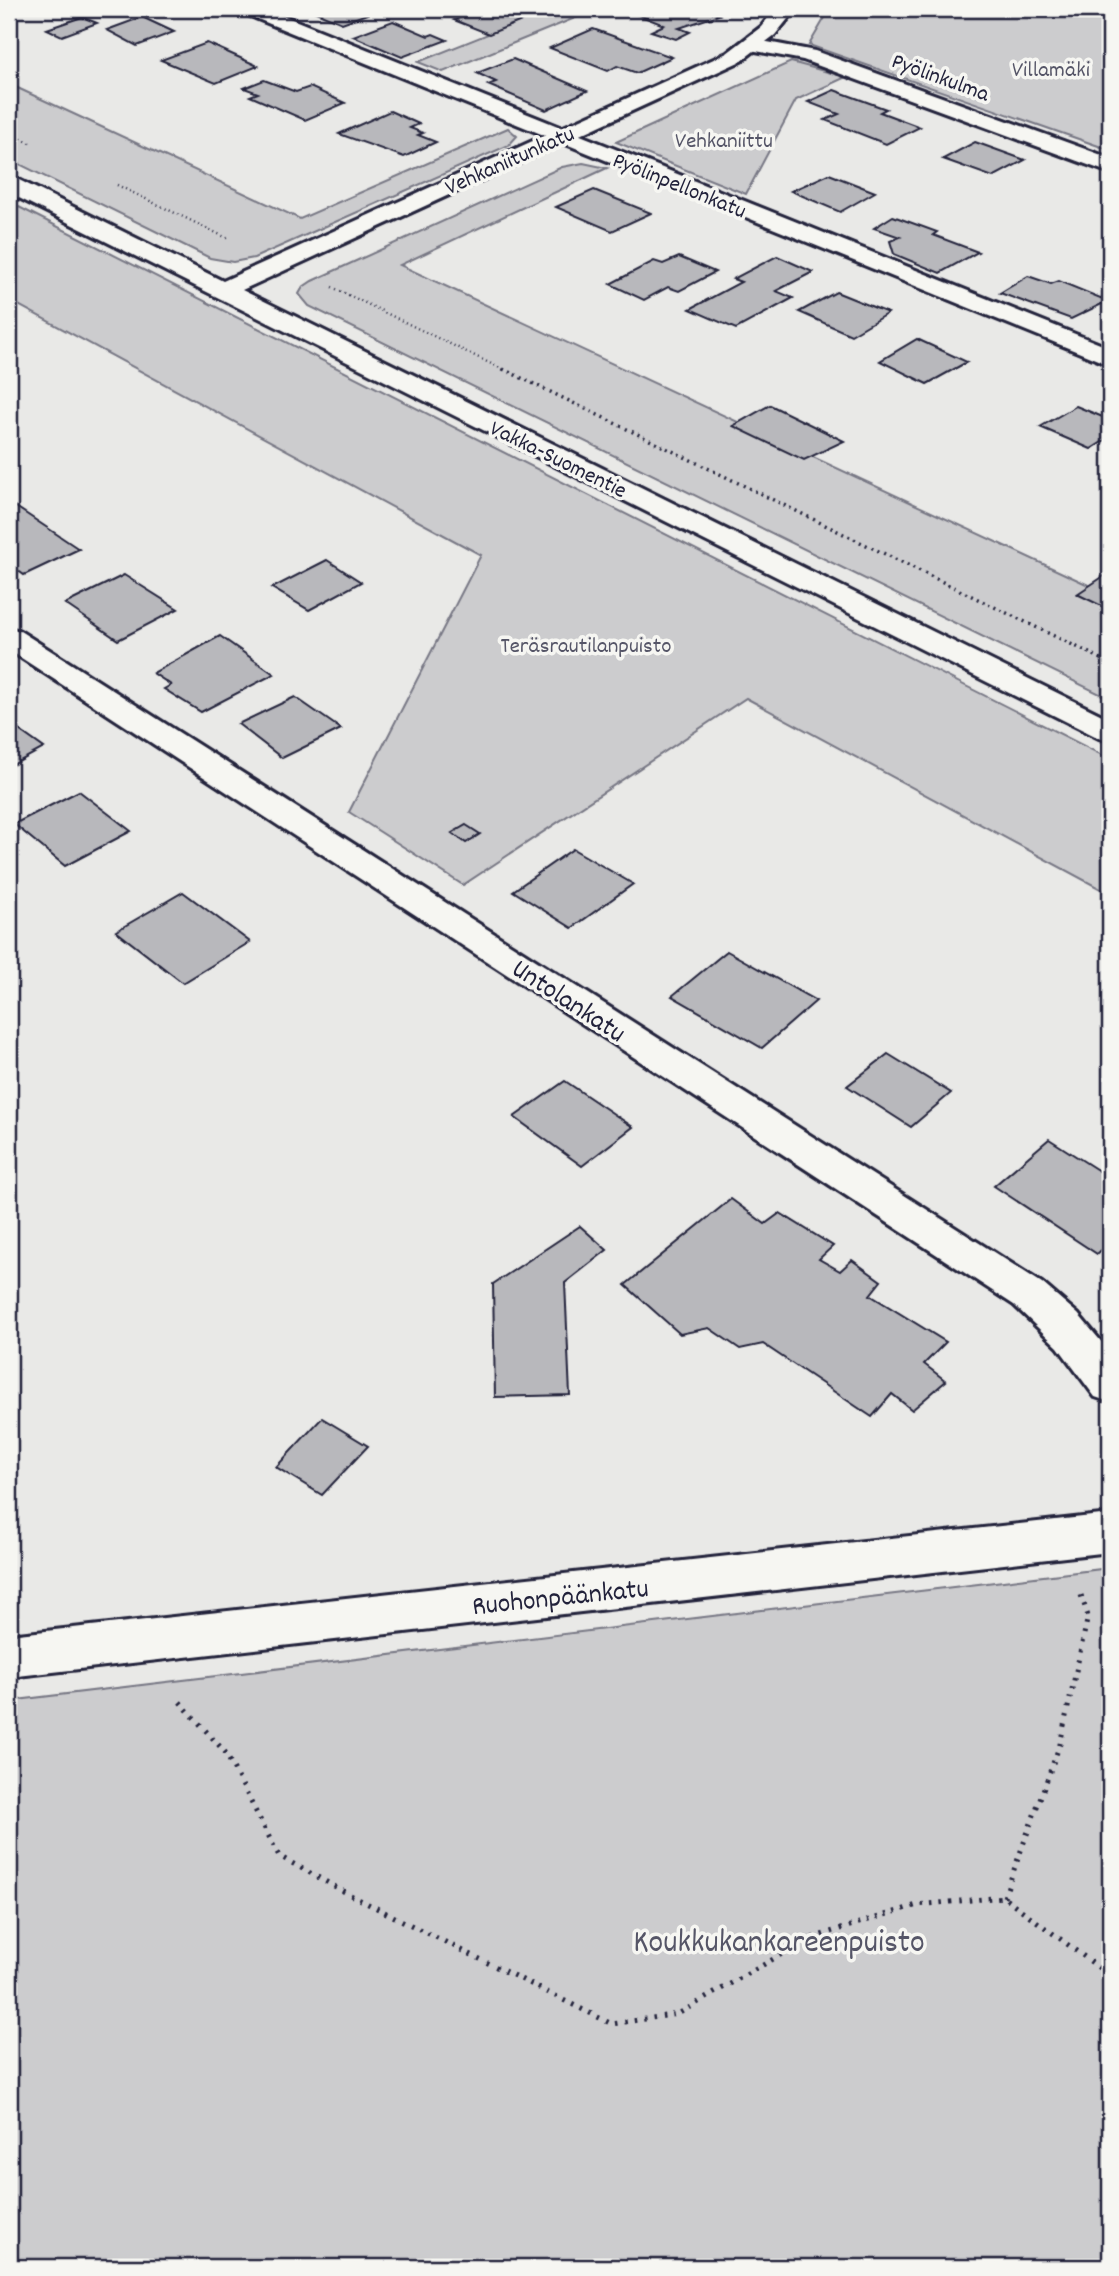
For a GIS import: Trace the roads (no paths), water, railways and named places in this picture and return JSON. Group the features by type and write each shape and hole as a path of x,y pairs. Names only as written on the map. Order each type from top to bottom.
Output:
{"street":[{"name":"Pyölinpellonkatu","path":"250,9 1110,358"},
{"name":"Vehkaniitunkatu","path":"220,290 734,57 768,31 786,9"},
{"name":"Pyölinkulma","path":"752,45 808,55 1110,166"},
{"name":"Vakka-Suomentie","path":"9,184 1110,731"},
{"name":"Untolankatu","path":"11,640 1028,1294 1063,1323 1093,1359 1110,1385"},
{"name":"Ruohonpäänkatu","path":"9,1656 1110,1534"}],"park label":[{"name":"Villamäki","path":"1051,68"},
{"name":"Vehkaniittu","path":"724,139"},
{"name":"Teräsrautilanpuisto","path":"586,644"},
{"name":"Koukkukankareenpuisto","path":"779,1939"}]}
